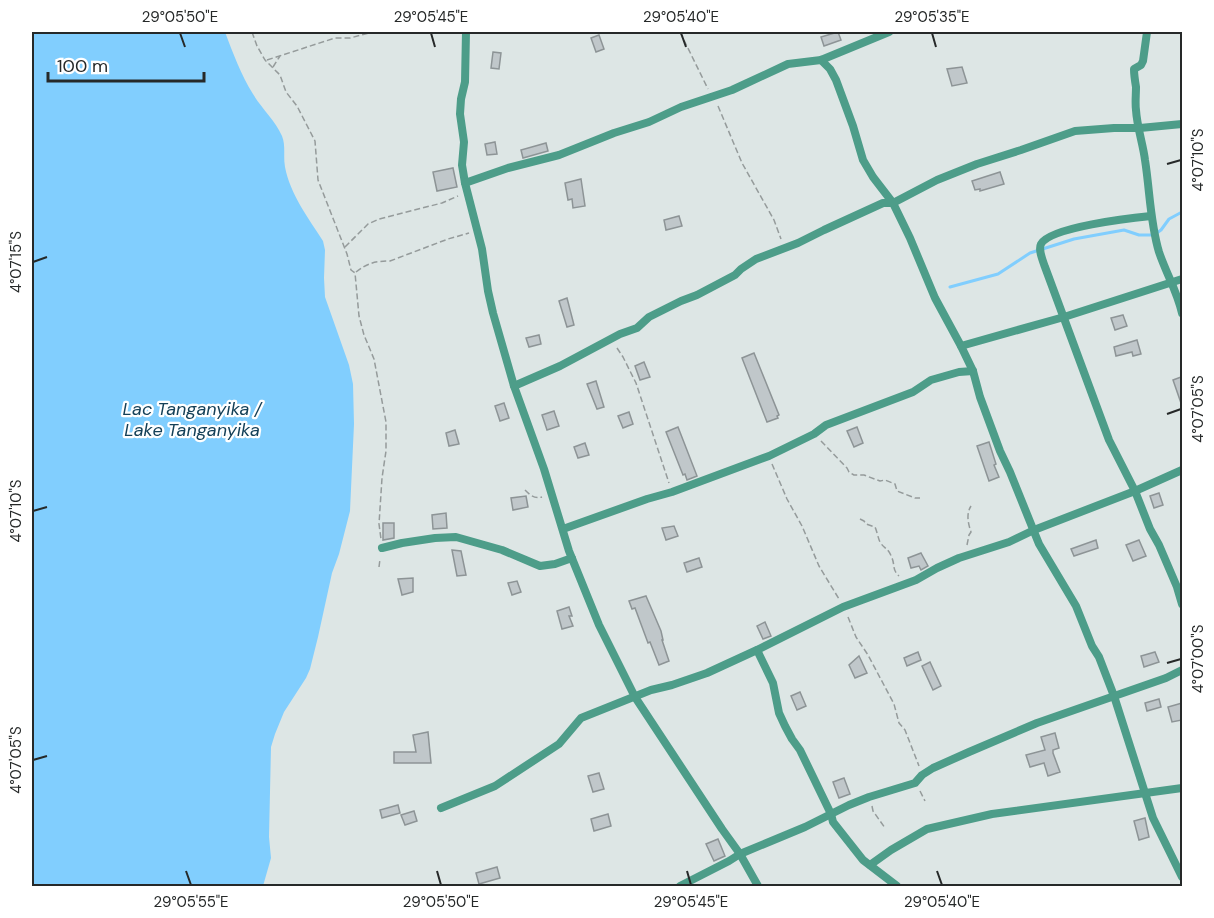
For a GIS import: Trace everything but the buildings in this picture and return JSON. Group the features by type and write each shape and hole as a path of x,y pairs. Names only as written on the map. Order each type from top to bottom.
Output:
{"street":[{"path":"466,32 465,82 460,99 464,142 462,165 466,188 482,249 488,291 514,386 572,558 599,625 636,697 722,830 741,854 758,886"},
{"path":"466,188 508,168 559,155 614,133 650,122 681,107 732,90 788,64 820,60 889,32"},
{"path":"1147,32 1143,61 1134,69 1136,111 1155,239 1182,313"},
{"path":"820,60 830,69 836,80 867,168 893,203 935,298 973,371 1000,451 1043,553 1076,606 1092,646 1100,657 1153,818 1182,878"},
{"path":"514,386 637,328 649,317 735,275 756,259 784,249 883,203 893,203 938,180 977,164 1075,131 1182,124"},
{"path":"1151,216 1125,218 1049,236 1042,243 1040,250 1109,440 1135,491 1177,587 1182,604"},
{"path":"961,346 1064,317 1182,279"},
{"path":"563,530 769,456 814,434 826,425 913,392 931,380 959,372 973,371"},
{"path":"441,808 495,786 559,744 581,718 651,690 707,673 843,607 894,589 959,558 1009,542 1182,470"},
{"path":"382,548 413,541 456,537 502,550 540,566 572,558"},
{"path":"757,650 773,683 784,726 800,750 833,822 863,860 897,886"},
{"path":"680,886 741,854 869,797 915,783 933,768 1037,723 1166,678 1182,670"},
{"path":"870,865 891,849 927,829 992,814 1182,788"}],"path":[{"path":"252,32 265,60 280,75 286,92 297,106 315,141 318,180 345,248 351,270 355,273 359,316 374,359 386,422 386,451 379,524 382,548 379,567"},
{"path":"265,60 334,38 350,38 373,32"},
{"path":"680,32 718,107 742,163 774,220 784,249"},
{"path":"273,68 281,55"},
{"path":"345,248 368,224 379,219 442,203 466,188"},
{"path":"355,273 366,264 402,258 476,230"},
{"path":"611,339 636,383 672,492"},
{"path":"814,434 849,472 857,476 864,475 880,481 885,480 895,484 897,491 920,498"},
{"path":"525,490 538,498 552,494"},
{"path":"959,558 966,549 971,532 968,518 968,510 971,506"},
{"path":"860,519 875,527 879,541 889,549 893,569 905,584"},
{"path":"869,797 873,811 885,828"}],"water":[{"name":"Lac Tanganyika / Lake Tanganyika","path":"32,32 225,32 249,87 282,136 287,177 301,206 323,241 325,297 349,365 353,384 354,424 350,511 332,573 310,669 284,712 271,747 269,837 271,858 263,886 32,886"}],"waterway":[{"path":"950,287 998,274 1030,253 1074,239 1124,230 1139,235 1154,235 1169,219 1182,212"}]}
